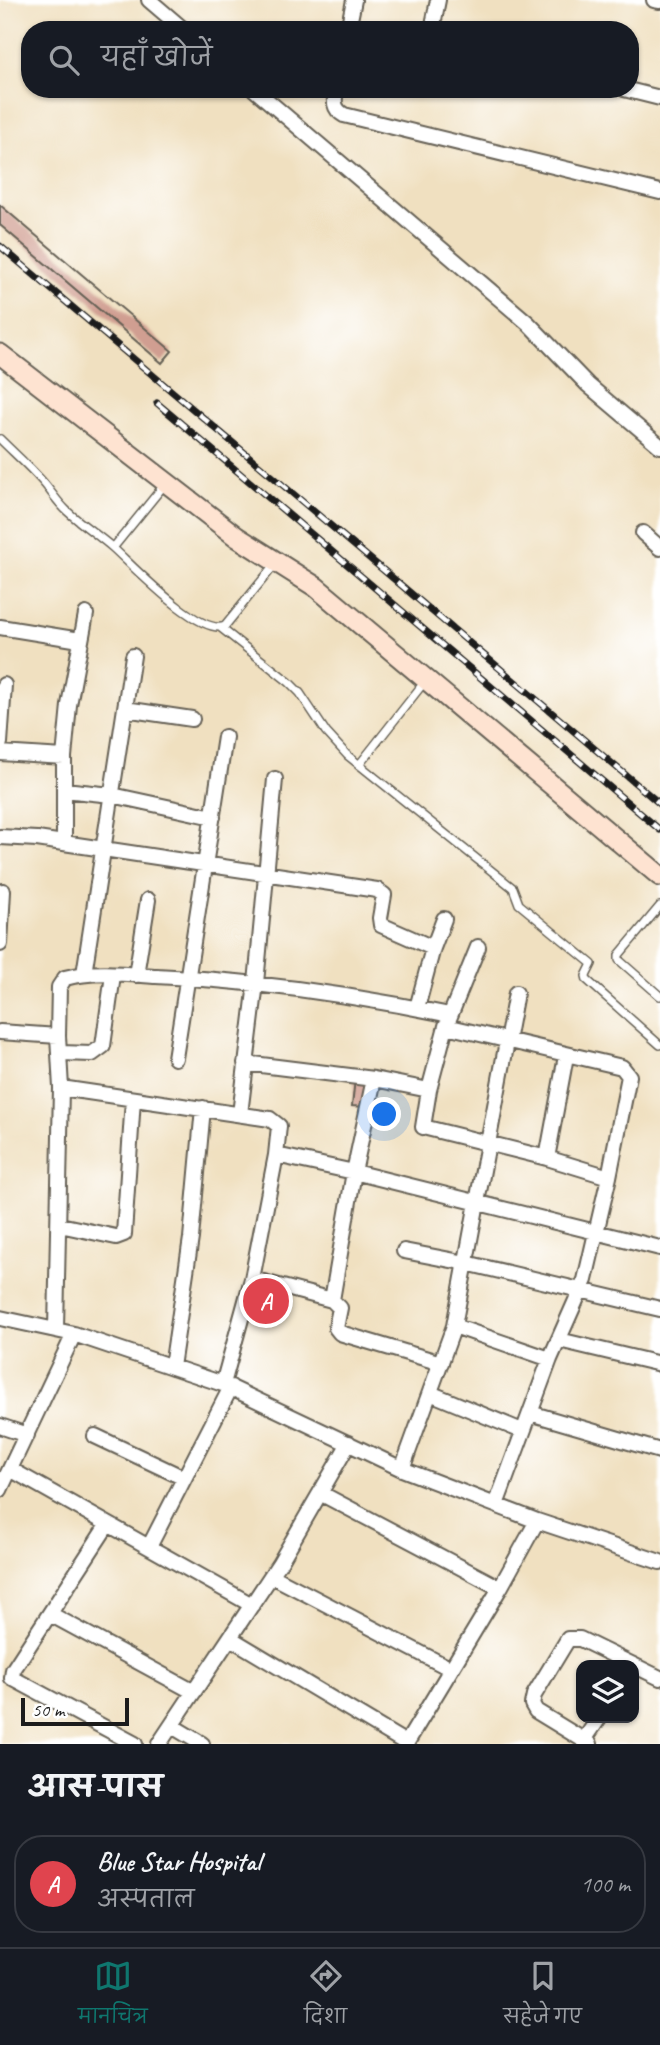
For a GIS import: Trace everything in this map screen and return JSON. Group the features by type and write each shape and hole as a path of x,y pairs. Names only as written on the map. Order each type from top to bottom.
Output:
{"street":[{"path":"149,0 174,21"},
{"path":"350,21 354,0"},
{"path":"434,21 438,0"},
{"path":"654,0 660,1"},
{"path":"639,93 660,98"},
{"path":"265,98 528,323 588,385 660,446"},
{"path":"335,98 337,111 344,115 660,192"},
{"path":"3,359 237,537 316,587 660,876"},
{"path":"643,533 660,548"},
{"path":"64,843 64,757 69,705 86,614"},
{"path":"0,627 80,640"},
{"path":"84,974 133,656"},
{"path":"0,743 4,685"},
{"path":"125,709 192,719"},
{"path":"175,1058 225,737"},
{"path":"0,753 64,757"},
{"path":"240,1114 256,983 275,779"},
{"path":"64,790 111,795 213,817"},
{"path":"0,837 64,843 381,891 384,895 381,925 433,948"},
{"path":"0,944 3,891"},
{"path":"136,975 148,900"},
{"path":"417,1008 433,948 444,919"},
{"path":"478,947 448,1020 429,1090 423,1127 610,1177"},
{"path":"56,1329 60,1225 59,987 65,978 84,974 187,977 256,983 417,1008 505,1042 622,1067 628,1071 629,1082 610,1177 581,1290 550,1359 496,1505"},
{"path":"61,1053 92,1054 103,1046 113,975"},
{"path":"402,1469 454,1326 516,993"},
{"path":"0,1032 58,1036"},
{"path":"547,1158 566,1056"},
{"path":"245,1063 374,1079 429,1090"},
{"path":"332,1300 354,1172 374,1079"},
{"path":"61,1088 270,1119 279,1126 252,1279 227,1386 149,1547"},
{"path":"60,1225 116,1237 124,1234 133,1099"},
{"path":"172,1367 191,1238 203,1108"},
{"path":"276,1155 660,1248"},
{"path":"404,1251 660,1309"},
{"path":"252,1279 332,1300 340,1308 336,1328 340,1333 441,1363"},
{"path":"0,1318 74,1334 227,1386 402,1469 537,1521 660,1562"},
{"path":"454,1326 550,1359"},
{"path":"0,1490 74,1334"},
{"path":"559,1339 660,1364"},
{"path":"430,1393 522,1431"},
{"path":"530,1413 660,1451"},
{"path":"0,1426 27,1435"},
{"path":"95,1436 184,1478"},
{"path":"159,1744 272,1576 349,1443"},
{"path":"10,1469 252,1605"},
{"path":"320,1493 500,1588"},
{"path":"230,1638 406,1744 537,1521"},
{"path":"108,1524 13,1670 12,1678 135,1744"},
{"path":"272,1576 451,1669"},
{"path":"50,1614 194,1692"},
{"path":"596,1723 587,1742 536,1711 532,1704 534,1695 565,1643 571,1638 580,1639 624,1660"},
{"path":"639,1668 660,1678"},
{"path":"172,1726 202,1744"}],"lane":[{"path":"0,439 31,469 67,511 182,610 210,627 221,628 289,682 305,700 326,732 359,765 513,888 519,904 592,964 586,980 660,1045"},
{"path":"113,548 166,483"},
{"path":"221,628 277,562"},
{"path":"359,765 427,680"},
{"path":"660,906 619,955 623,964 660,996"}],"building":[{"path":"0,205 172,351 162,363 0,225"},
{"path":"355,1079 369,1081 366,1107 352,1106"},
{"path":"260,1295 276,1302 271,1314 255,1307"}],"railway":[{"path":"0,246 660,804"},
{"path":"157,403 660,830"}],"place":[{"name":"Blue Star Hospital","path":"266,1301"}]}
